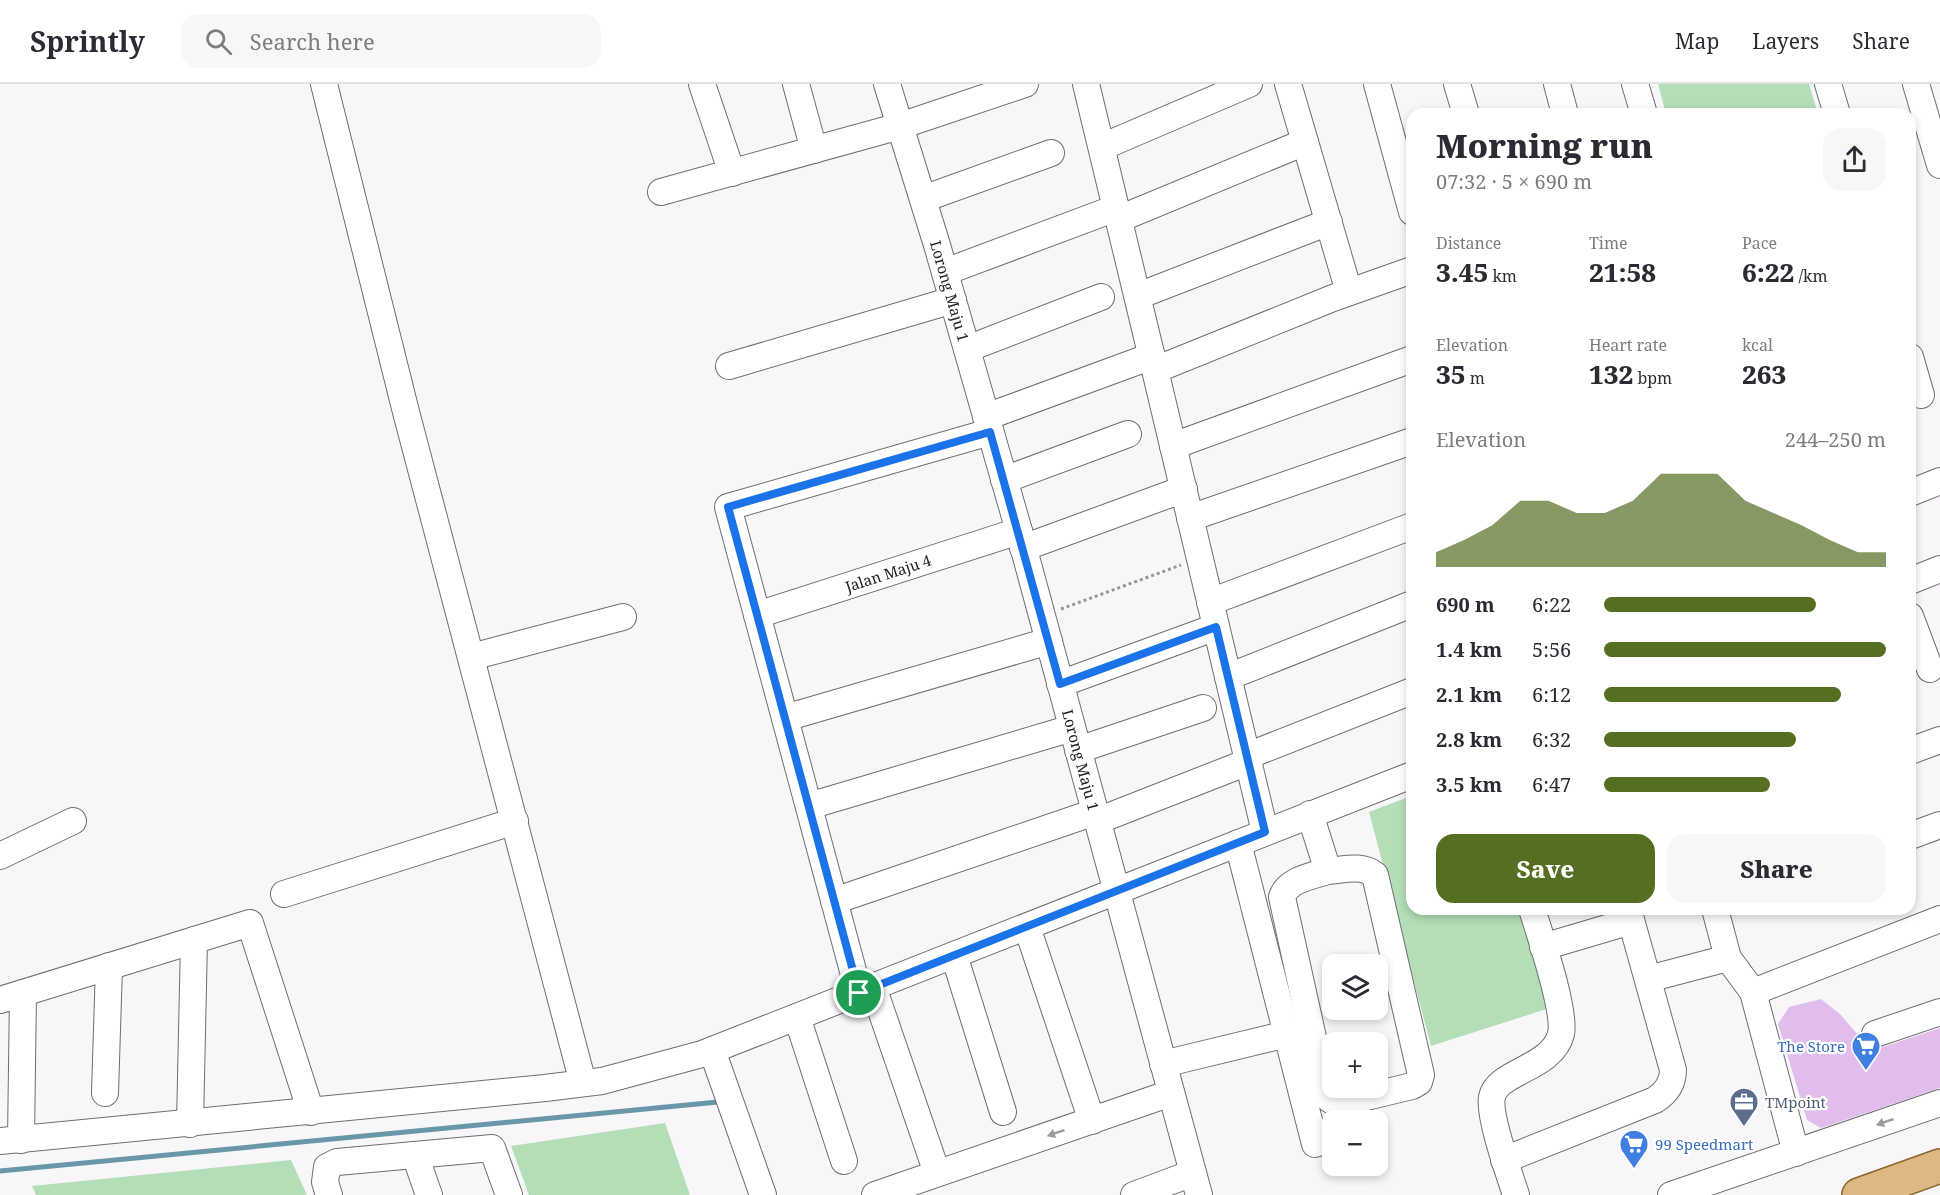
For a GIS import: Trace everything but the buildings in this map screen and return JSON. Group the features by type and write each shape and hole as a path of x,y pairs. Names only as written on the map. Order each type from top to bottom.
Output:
{"main road":[{"path":"1859,1195 1940,1166"}],"street":[{"path":"324,84 406,412 583,1083"},
{"path":"702,84 732,173"},
{"path":"796,84 814,150"},
{"name":"Lorong Maju 1","path":"886,84 945,272 1021,539 1196,1184"},
{"path":"661,192 900,126 1025,84"},
{"path":"1086,84 1265,832"},
{"path":"1102,147 1249,84"},
{"path":"1288,84 1349,292"},
{"path":"1377,84 1406,190"},
{"path":"1457,84 1464,108"},
{"path":"1557,84 1563,108"},
{"path":"1635,84 1642,108"},
{"path":"1828,84 1835,108"},
{"path":"1916,84 1940,165"},
{"path":"945,272 1118,214 1305,142"},
{"path":"923,199 1052,153"},
{"path":"1138,296 1329,222"},
{"path":"938,1173 866,990 834,901 728,507 988,424 1406,272"},
{"path":"967,349 1101,297"},
{"path":"729,366 953,300"},
{"path":"1173,446 1406,361"},
{"path":"1916,374 1923,394"},
{"path":"1004,480 1128,434"},
{"path":"1190,518 1406,443"},
{"path":"1916,491 1940,481"},
{"name":"Jalan Maju 4","path":"757,615 1021,539 1184,489"},
{"path":"1210,602 1406,528"},
{"path":"1916,579 1940,569"},
{"path":"1228,677 1406,606"},
{"path":"471,657 622,617"},
{"path":"1060,684 1216,627"},
{"path":"1916,636 1926,670"},
{"path":"785,718 1048,641"},
{"path":"834,901 1096,816 1248,759 1406,693"},
{"path":"809,806 1203,708"},
{"path":"1916,749 1940,740"},
{"path":"311,1112 250,923 11,997 11,1140 311,1112 602,1081 712,1050 1406,777"},
{"path":"1310,814 1328,871"},
{"path":"0,856 73,821"},
{"path":"284,894 515,821"},
{"path":"1916,834 1940,825"},
{"path":"1238,843 1315,1144"},
{"path":"1360,868 1375,875 1421,1075 1419,1082 1412,1086 1337,1104 1324,1092 1281,897 1284,890 1293,883 1328,871 1360,868"},
{"path":"1516,1195 1504,1160 1492,1096 1500,1083 1547,1056 1557,1044 1561,1032 1559,1005 1534,915"},
{"path":"1504,1160 1655,1100 1664,1094 1673,1079 1673,1070 1630,915 1543,946"},
{"path":"1717,915 1728,958 1753,992 1796,1153"},
{"path":"1753,992 1940,919"},
{"path":"1027,927 1092,1121"},
{"path":"190,1124 194,940"},
{"path":"954,955 1003,1112"},
{"path":"1647,979 1728,958"},
{"path":"105,1094 109,966"},
{"path":"1875,1034 1940,1012"},
{"path":"797,1017 844,1161"},
{"path":"1163,1064 1287,1034"},
{"path":"712,1050 763,1195"},
{"path":"875,1195 1171,1093"},
{"path":"1671,1195 1940,1103"},
{"path":"329,1195 325,1182 327,1167 337,1162 492,1148 510,1195"},
{"path":"415,1155 429,1195"},
{"path":"1134,1195 1196,1184"}],"path":[{"path":"1042,616 1200,558"}],"green space":[{"path":"1658,84 1809,84 1816,108 1664,108"},
{"path":"1406,798 1406,915 1534,915 1559,1005 1431,1046 1369,812"},
{"path":"665,1123 690,1195 529,1195 511,1146"},
{"path":"291,1160 307,1195 36,1195 32,1186"}],"waterway":[{"path":"0,1171 718,1102"}],"place":[{"name":"The Store","path":"1866,1072"},
{"name":"TMpoint","path":"1744,1128"},
{"name":"99 Speedmart","path":"1634,1170"}],"route":[{"path":"990,432 1060,684 1216,627 1265,832 859,993 728,507 990,432"}]}
